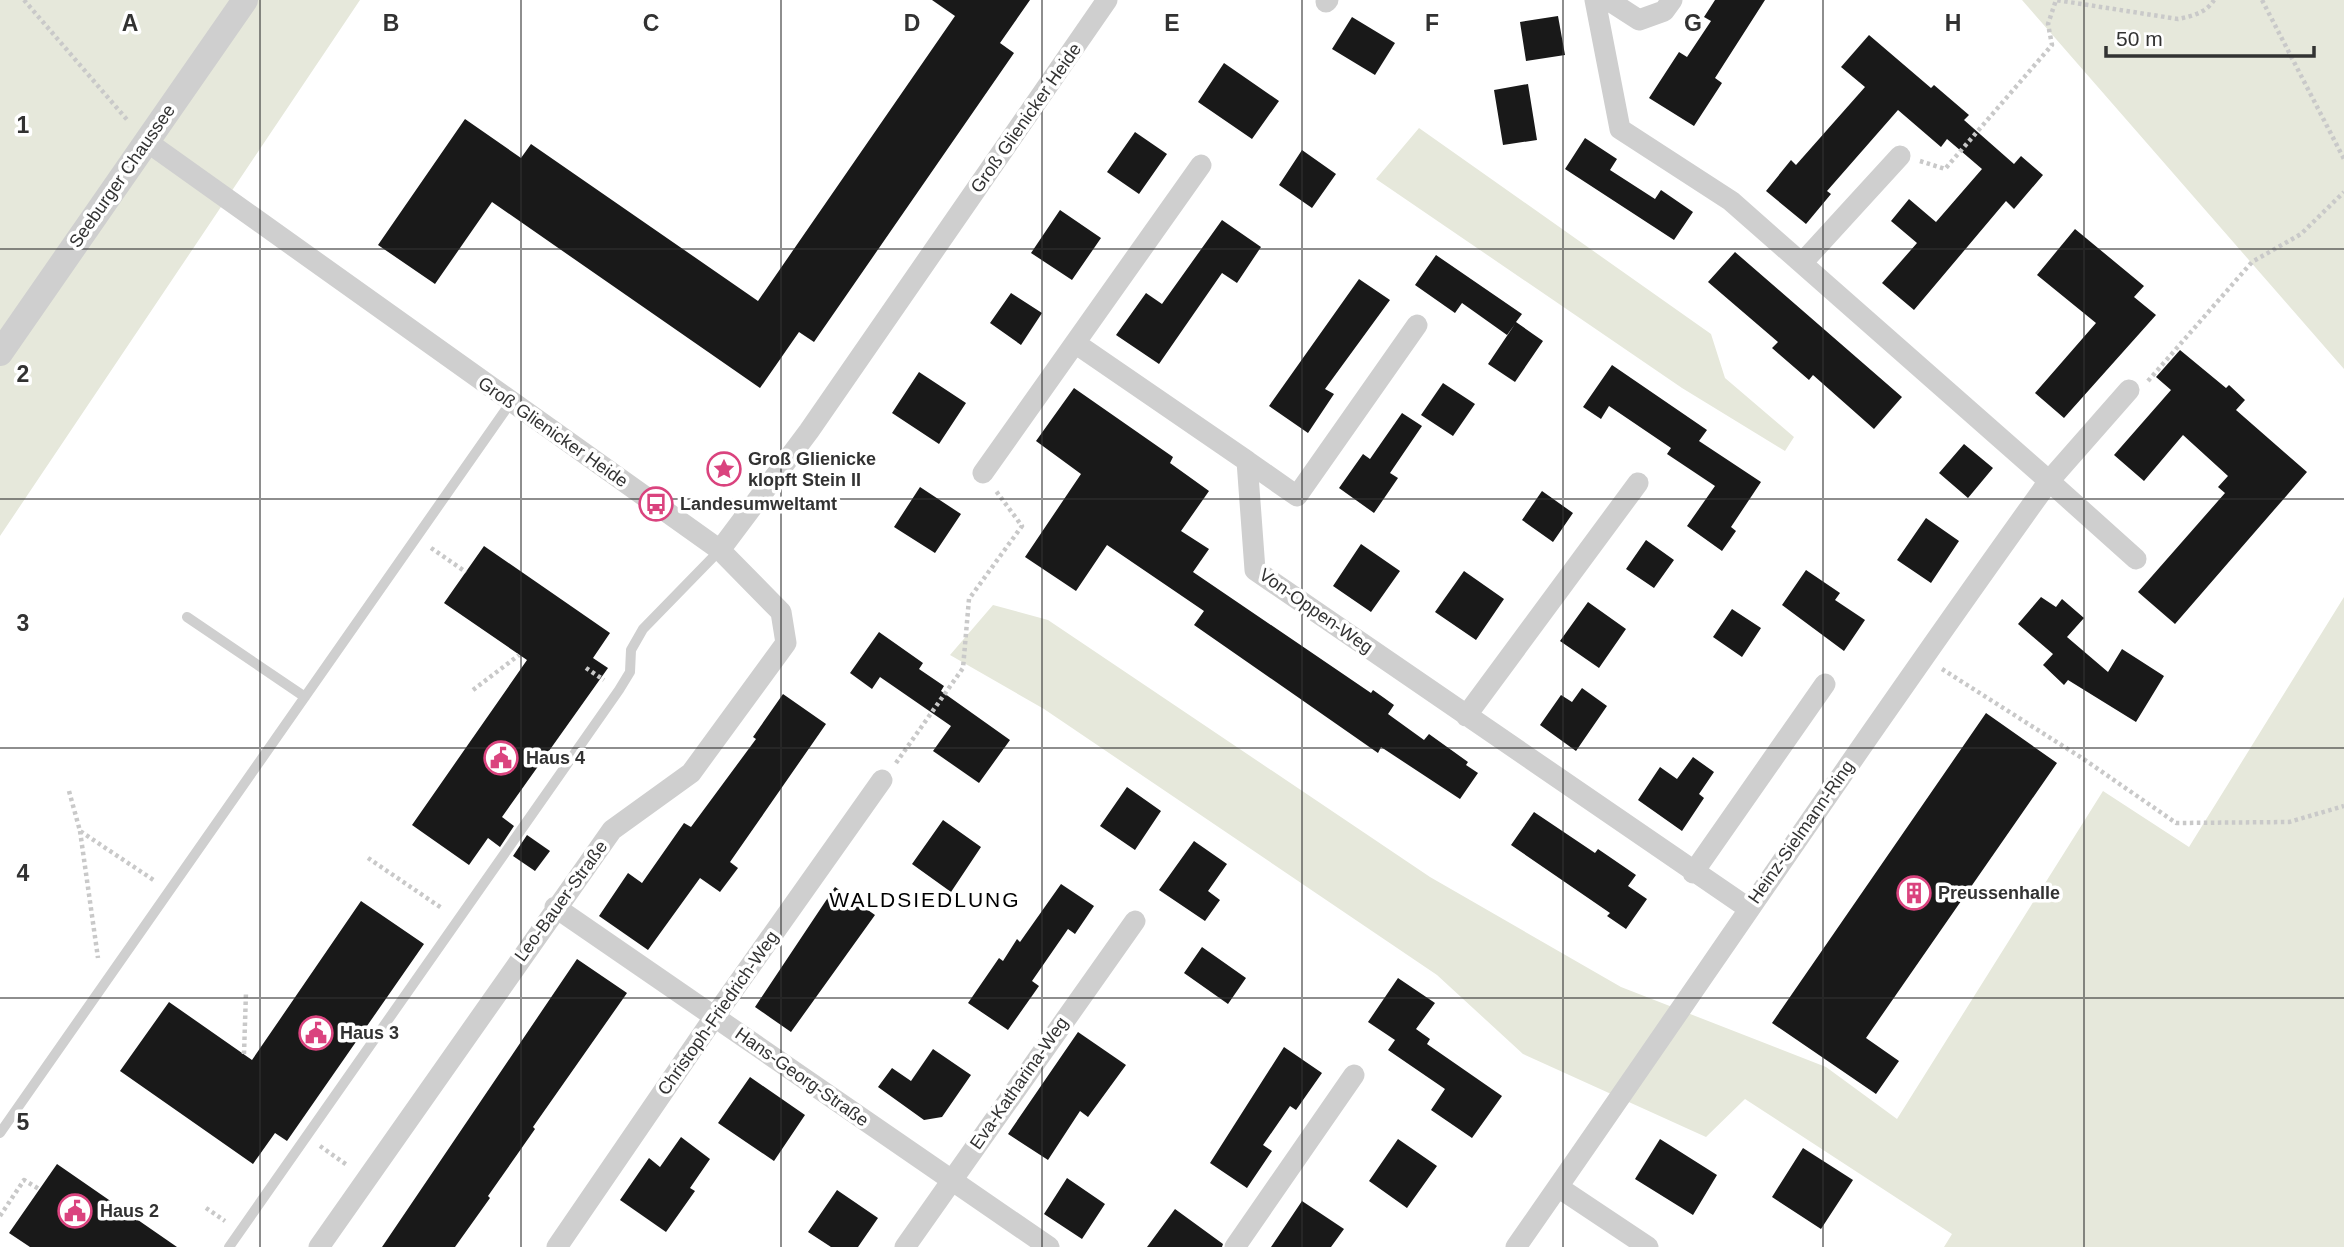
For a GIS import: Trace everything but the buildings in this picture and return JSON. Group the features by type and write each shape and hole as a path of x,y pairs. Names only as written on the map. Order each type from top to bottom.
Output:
{"street":[{"name":"Seeburger Chaussee","path":"0,353 245,0"},
{"name":"Groß Glienicker Heide","path":"146,141 720,550 809,431 1107,0"},
{"path":"1595,0 1620,129 1731,201 2136,559"},
{"path":"1608,0 1639,20 1664,11 1671,0"},
{"path":"1801,263 1900,156"},
{"path":"983,473 1201,165"},
{"path":"1075,343 1297,496 1417,325"},
{"name":"Heinz-Sielmann-Ring","path":"1517,1247 1923,657 2049,481 2129,390"},
{"name":"Von-Oppen-Weg","path":"1247,461 1255,570 1693,873 1748,908"},
{"path":"1466,716 1638,483"},
{"name":"Leo-Bauer-Straße","path":"319,1247 555,907 612,830 691,773 786,643 780,612 720,550"},
{"path":"1693,873 1825,684"},
{"name":"Christoph-Friedrich-Weg","path":"557,1247 715,1016 882,780"},
{"name":"Hans-Georg-Straße","path":"555,907 1049,1247"},
{"name":"Eva-Katharina-Weg","path":"905,1247 1135,920"},
{"path":"1235,1247 1354,1075"},
{"path":"1558,1187 1648,1247"}],"lane":[{"path":"0,1133 511,402"},
{"path":"229,1247 630,672 631,650 643,629 720,550"},
{"path":"187,617 305,696"}],"path":[{"path":"24,0 146,141"},
{"path":"1900,156 1945,169 2052,45 2048,24 2056,0 2179,19 2210,7 2214,0"},
{"path":"2262,0 2344,159"},
{"path":"2129,390 2144,386 2252,262 2301,234 2344,192"},
{"path":"882,780 963,668 969,599 1022,526 983,473"},
{"path":"416,537 466,572"},
{"path":"473,690 519,655"},
{"path":"1923,657 2085,760 2176,824 2289,822 2344,806"},
{"path":"69,791 80,831 102,987"},
{"path":"80,831 169,891"},
{"path":"368,858 459,920"},
{"path":"244,1054 246,992"},
{"path":"308,1137 367,1179"},
{"path":"0,1216 24,1180 39,1189"}],"shaded area":[{"path":"0,0 360,0 0,536"},
{"path":"2022,0 2344,0 2344,369"},
{"path":"1419,128 1711,334 1725,378 1794,437 1785,451 1682,388 1376,179"},
{"path":"2344,597 2344,1247 1944,1247 1952,1234 1745,1099 1706,1137 1523,1054 1437,975 1044,709 950,655 993,605 1048,620 1430,877 1621,987 1826,1067 1897,1119 2103,791 2189,847"}],"place":[{"name":"Groß Glienicke klopft Stein II","path":"724,469"},
{"name":"Landesumweltamt","path":"656,504"},
{"name":"Haus 4","path":"501,758"},
{"name":"Preussenhalle","path":"1914,893"},
{"name":"Haus 3","path":"316,1033"},
{"name":"Haus 2","path":"75,1211"}],"district":[{"name":"WALDSIEDLUNG","path":"925,900"}]}
